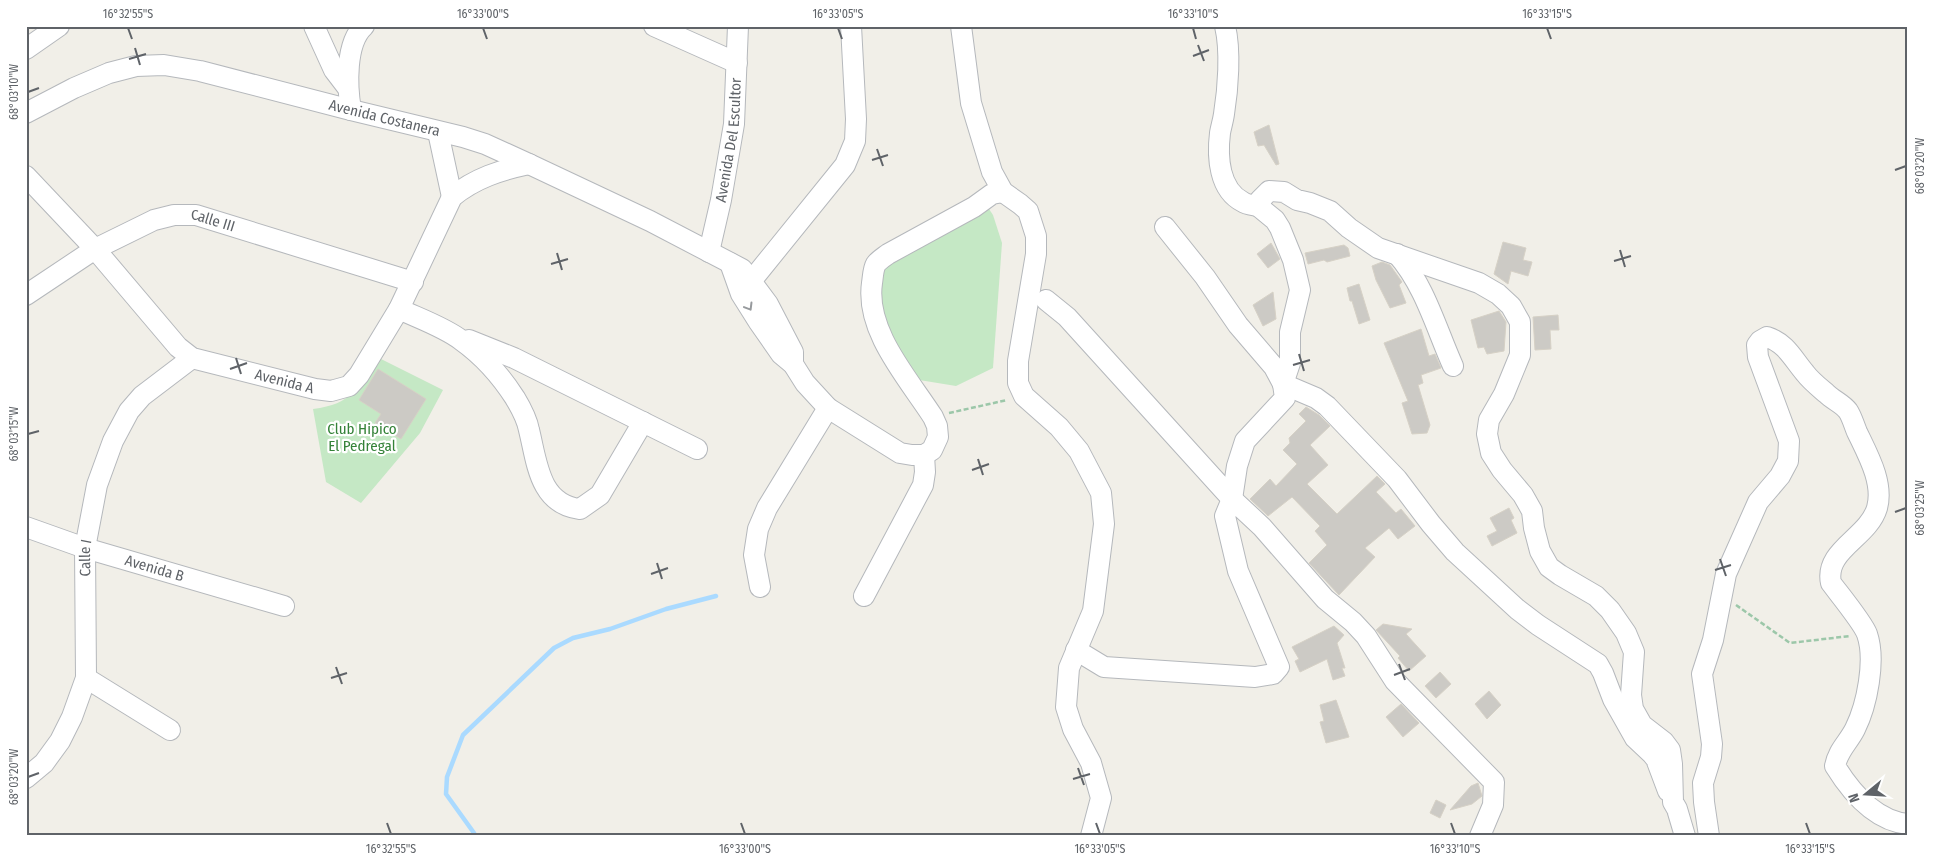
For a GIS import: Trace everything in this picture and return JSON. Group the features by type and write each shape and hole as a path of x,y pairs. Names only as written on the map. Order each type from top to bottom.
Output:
{"street":[{"path":"26,49 59,26"},
{"path":"314,26 334,70 347,88"},
{"path":"351,110 347,88 354,44 359,31 364,26"},
{"path":"654,26 737,63"},
{"name":"Avenida Del Escultor","path":"709,252 720,208 734,124 738,26"},
{"path":"752,280 845,165 855,141 856,119 851,26"},
{"path":"961,26 972,103 992,172 1003,192 1028,211 1036,236 1036,254 1018,361 1018,384 1024,396 1059,427 1079,451 1101,493 1104,524 1092,611 1069,668 1066,707 1073,729 1091,764 1101,798 1091,836"},
{"path":"1225,26 1229,41 1224,116 1220,134 1221,172 1225,185 1234,196 1244,203 1258,206 1275,220 1293,260 1300,290 1290,332 1290,363 1283,384"},
{"name":"Avenida Costanera","path":"26,113 74,88 109,73 136,66 164,65 200,71 485,144 742,269 752,280 781,328 793,352 794,364"},
{"path":"438,132 452,197 465,187 486,176 529,164"},
{"name":"Avenida A","path":"26,176 95,249 165,333 192,358 315,389 331,391 349,386 359,375 399,309 452,197"},
{"path":"1258,206 1260,200 1269,191 1284,192 1297,200 1330,211 1349,228 1378,248 1457,274 1491,290 1511,306 1520,322 1520,355 1504,394 1489,420 1487,434 1491,453 1502,470 1523,495 1532,511 1540,551 1549,567 1596,596 1610,610 1626,633 1634,652 1631,695 1633,709 1642,725 1664,742 1670,750 1673,802"},
{"path":"730,263 741,294 758,321 781,354 794,364 805,383 828,408 900,453 924,455 932,450 938,437 937,426 883,341 874,317 870,296 876,263 888,254 974,207 992,194 1003,192"},
{"name":"Calle III","path":"26,295 95,249 154,220 174,215 196,215 413,282"},
{"path":"1076,650 1104,667 1255,677 1273,674 1279,667 1238,571 1225,516 1232,500 1237,466 1245,441 1285,398 1283,384 1274,367 1238,325 1206,277 1165,227"},
{"path":"1397,254 1410,268 1426,296 1433,320 1453,366"},
{"path":"1046,300 1067,317 1232,500 1262,527 1325,599 1353,622 1366,636 1395,680 1494,782 1493,805 1480,836"},
{"path":"399,309 459,338 475,342 514,358 697,449"},
{"path":"459,338 491,366 514,397 529,428 537,467 547,490 567,508 580,509 600,495 643,422"},
{"path":"1709,836 1703,784 1711,757 1712,744 1702,674 1713,640 1726,574 1758,502 1780,476 1788,461 1789,441 1758,357 1757,345 1760,341 1767,338 1777,340 1789,351 1805,374 1847,410 1874,470 1879,490 1877,509 1868,525 1840,553 1832,565 1829,574 1831,584 1867,634 1870,656 1869,680 1862,713 1854,731 1840,749 1835,766 1853,793 1867,805 1882,816 1908,824"},
{"name":"Calle I","path":"26,778 44,763 60,741 72,717 86,678 85,548 97,485 113,441 129,411 142,396 192,358"},
{"path":"1283,384 1316,398 1327,406 1397,480 1456,552 1517,609 1598,664 1612,699 1634,738 1656,760 1677,810 1685,836"},
{"path":"760,587 754,555 758,529 767,508 828,408"},
{"path":"864,596 922,485 925,472 924,455"},
{"name":"Avenida B","path":"26,527 85,548 284,606"},
{"path":"86,678 170,730"}],"path":[{"path":"933,417 1024,396"},
{"path":"1722,596 1790,643 1867,634"}],"green space":[{"path":"983,206 989,209 993,215 1002,243 993,368 956,386 907,378 883,341 878,255"},
{"name":"Club Hipico El Pedregal","path":"377,357 443,390 420,433 361,503 326,482 313,409 326,407 346,399 359,386"}],"building":[{"path":"1269,125 1279,164 1276,165 1264,145 1258,146 1254,132"},
{"path":"1503,242 1526,248 1523,260 1532,262 1528,276 1511,271 1508,284 1494,274"},
{"path":"1271,243 1280,259 1268,268 1257,254"},
{"path":"1344,245 1348,248 1350,256 1327,262 1324,260 1308,264 1305,253"},
{"path":"1382,262 1390,265 1402,282 1399,285 1406,303 1390,308 1376,280 1372,266"},
{"path":"1359,284 1370,320 1359,324 1347,288"},
{"path":"1273,292 1276,319 1263,326 1253,305"},
{"path":"1499,311 1506,322 1504,351 1487,354 1484,347 1478,348 1471,320"},
{"path":"1558,315 1559,330 1550,330 1551,349 1535,350 1533,317"},
{"path":"1421,329 1429,356 1435,354 1441,368 1421,375 1423,383 1418,385 1430,425 1427,433 1412,434 1402,403 1408,401 1384,343"},
{"path":"378,369 426,399 401,439 375,423 381,414 359,400"},
{"path":"1306,407 1319,415 1330,426 1310,445 1328,465 1307,484 1337,514 1377,476 1385,484 1376,492 1396,513 1401,509 1415,526 1398,539 1389,528 1365,548 1375,557 1339,595 1309,563 1327,545 1315,531 1320,526 1292,497 1268,516 1250,499 1270,479 1276,486 1297,464 1283,450 1290,443 1289,438 1306,421 1299,414"},
{"path":"1509,508 1514,518 1511,520 1517,533 1492,546 1487,536 1497,531 1490,518"},
{"path":"1383,624 1412,629 1406,634 1426,656 1409,671 1398,658 1400,656 1376,630"},
{"path":"1334,626 1344,635 1337,643 1345,668 1342,668 1345,676 1333,680 1327,659 1300,672 1295,661 1299,659 1292,647"},
{"path":"1440,672 1451,684 1436,698 1425,686"},
{"path":"1489,691 1501,705 1487,719 1475,704"},
{"path":"1336,700 1349,737 1326,743 1320,722 1324,721 1320,705"},
{"path":"1401,704 1419,723 1403,737 1386,717"},
{"path":"1478,783 1482,796 1472,804 1450,810 1471,786"},
{"path":"1436,800 1446,805 1440,818 1430,813"}],"waterway":[{"path":"475,836 446,794 447,777 463,735 554,648 573,638 610,629 666,609 716,596"}]}
